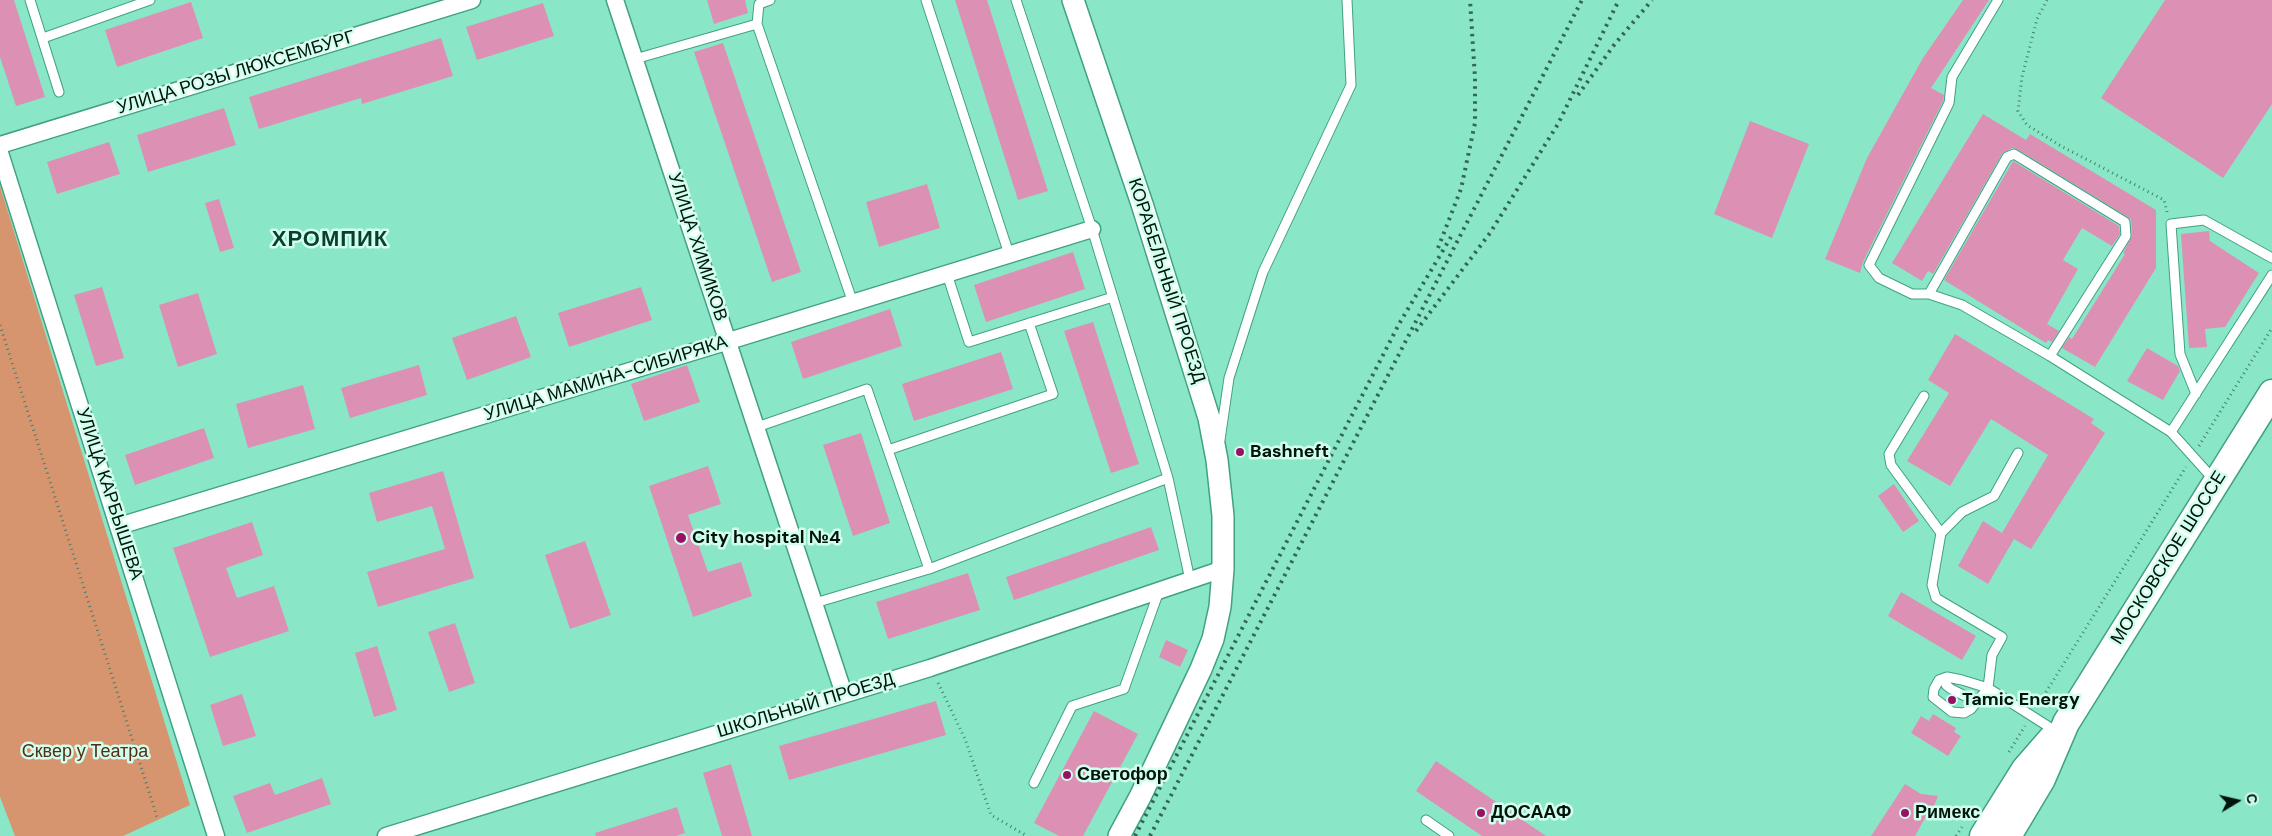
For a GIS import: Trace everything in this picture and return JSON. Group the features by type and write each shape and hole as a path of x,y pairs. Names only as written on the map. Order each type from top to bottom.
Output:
{"main road":[{"name":"МОСКОВСКОЕ ШОССЕ","path":"1975,828 2062,727 2272,393"},
{"name":"МОСКОВСКОЕ ШОССЕ","path":"2008,836 2042,779 2062,727"}],"street":[{"name":"УЛИЦА РОЗЫ ЛЮКСЕМБУРГ","path":"0,146 443,4 472,0"},
{"name":"УЛИЦА ХИМИКОВ","path":"615,0 844,694"},
{"name":"КОРАБЕЛЬНЫЙ ПРОЕЗД","path":"1073,0 1142,204 1209,418 1217,460 1223,516 1223,569 1220,607 1213,639 1201,669 1120,836"},
{"name":"УЛИЦА КАРБЫШЕВА","path":"0,153 216,836"},
{"name":"УЛИЦА МАМИНА-СИБИРЯКА","path":"119,526 1092,229"},
{"name":"ШКОЛЬНЫЙ ПРОЕЗД","path":"386,836 930,668 1223,569"}],"lane":[{"path":"30,0 59,92"},
{"path":"43,38 150,0"},
{"path":"770,0 759,4 757,24 853,303"},
{"path":"926,0 1009,254"},
{"path":"1016,0 1092,229 1168,478 1182,535 1190,580"},
{"path":"1217,460 1229,378 1263,272 1351,85 1348,0"},
{"path":"1998,0 1952,77 1949,103 1870,265 1879,278 1912,294 1929,294 1962,305 2050,356 2171,432 2216,482"},
{"path":"634,59 757,24"},
{"path":"1929,294 2006,157 2014,154 2125,222 2126,236 2050,356"},
{"path":"2196,394 2180,354 2171,224 2204,220 2272,258"},
{"path":"948,274 968,342 1113,297"},
{"path":"2171,432 2272,275"},
{"path":"888,450 1053,394 1029,323"},
{"path":"757,427 867,389 929,568"},
{"path":"1924,396 1890,454 1891,464 1941,533"},
{"path":"2018,453 1994,496 1962,512 1941,533 1932,585 1936,598 2002,637 1992,655 1988,688 1981,699 1964,713 1952,712 1933,697 1934,688 1939,680 1947,677 1988,688 2031,716 2062,727"},
{"path":"814,602 929,568 1168,478"},
{"path":"1034,784 1072,706 1124,689 1159,591"},
{"path":"1947,677 1946,685 1951,689 1970,699 1981,699"},
{"path":"1426,820 1449,836"}],"path":[{"path":"2047,0 2037,19 2022,78 2018,111 2027,125 2062,146 2164,200 2171,224"},
{"path":"0,325 158,820"},
{"path":"2006,757 2272,328"},
{"path":"930,668 966,740 991,815 1027,836"},
{"path":"1956,836 1975,828"}],"green space":[{"name":"Сквер у Театра","path":"0,186 190,805 123,836 15,836 0,797"}],"building":[{"path":"0,0 14,0 45,97 16,106 0,57"},
{"path":"707,0 745,0 748,13 714,24"},
{"path":"955,0 987,0 1048,191 1018,200"},
{"path":"1963,0 1989,0 1931,88 1944,95 1943,101 1863,262 1860,273 1825,259 1867,158 1923,58"},
{"path":"2165,0 2272,0 2272,104 2223,178 2101,98"},
{"path":"191,2 203,38 117,67 105,30"},
{"path":"543,3 554,36 477,60 466,27"},
{"path":"441,38 453,76 362,104 361,98 259,129 249,97"},
{"path":"723,43 801,272 772,282 694,52"},
{"path":"224,108 236,145 148,172 137,135"},
{"path":"1983,114 2026,140 2030,134 2156,210 2156,268 2095,367 2062,348 2069,337 2072,339 2125,254 2123,253 2132,236 2131,219 2017,149 2012,148 2002,154 1933,274 1928,271 1922,281 1892,263"},
{"path":"1750,121 1809,144 1772,238 1714,214"},
{"path":"109,142 120,174 57,194 47,162"},
{"path":"2013,161 2119,226 2120,234 2112,246 2082,228 2063,260 2078,269 2047,324 2059,331 2052,342 2048,340 2046,343 1944,280"},
{"path":"927,184 940,228 879,247 866,202"},
{"path":"219,199 234,248 220,252 205,203"},
{"path":"2209,231 2210,241 2259,273 2225,327 2205,329 2207,347 2189,348 2181,234"},
{"path":"1073,252 1085,289 986,322 974,285"},
{"path":"102,287 124,358 96,366 74,295"},
{"path":"641,287 652,320 569,347 558,313"},
{"path":"198,293 217,354 178,367 159,305"},
{"path":"890,309 902,346 803,379 791,342"},
{"path":"516,316 531,357 467,380 452,338"},
{"path":"1093,322 1139,464 1111,473 1064,331"},
{"path":"1955,334 2094,419 2091,423 2105,433 2031,549 2014,539 1988,584 1958,566 1983,521 2002,533 2048,455 1991,419 1950,486 1907,461 1949,393 1928,380"},
{"path":"2147,348 2178,366 2180,371 2163,400 2127,381"},
{"path":"1001,352 1013,389 914,421 902,384"},
{"path":"419,365 427,395 350,418 341,388"},
{"path":"687,365 700,402 644,421 631,384"},
{"path":"303,385 315,429 248,448 236,404"},
{"path":"204,428 214,458 135,485 125,455"},
{"path":"861,433 890,523 853,536 823,445"},
{"name":"City hospital №4","path":"708,466 721,504 688,515 708,572 741,562 752,596 693,617 649,486"},
{"path":"443,471 474,578 378,607 367,572 445,549 432,506 377,522 369,493"},
{"path":"1894,484 1919,521 1903,532 1878,496"},
{"path":"252,522 263,555 226,568 237,598 274,586 289,631 210,657 173,548"},
{"path":"1151,527 1159,550 1014,600 1006,577"},
{"path":"585,541 611,615 570,629 545,555"},
{"path":"968,573 980,610 888,639 876,602"},
{"path":"1901,592 1976,636 1962,660 1888,616"},
{"path":"455,623 475,683 449,692 428,632"},
{"path":"1166,640 1188,650 1180,667 1159,657"},
{"path":"377,646 397,710 374,717 355,653"},
{"path":"242,694 256,736 223,746 210,705"},
{"path":"936,701 946,735 789,780 779,746"},
{"path":"1094,711 1138,734 1083,836 1059,836 1034,823"},
{"path":"1933,714 1956,728 1954,732 1961,736 1948,756 1911,733 1921,716 1929,721"},
{"name":"ДОСААФ","path":"1436,761 1546,836 1482,836 1416,791"},
{"path":"731,764 752,836 722,836 703,773"},
{"path":"322,778 331,804 247,833 233,796 270,783 275,795"},
{"path":"1905,784 1921,794 1938,796 1931,813 1925,818 1915,836 1871,836"},
{"path":"677,807 685,833 676,836 596,836 595,833"}],"railway":[{"path":"1438,248 1461,189 1475,123 1475,78 1470,0"},
{"path":"1150,836 1582,0"},
{"path":"1416,331 1490,233 1558,124 1619,0"},
{"path":"1578,95 1614,45 1652,0"},
{"path":"1135,836 1399,324 1451,237"}],"place":[{"name":"Bashneft","path":"1240,452"},
{"name":"City hospital №4","path":"681,538"},
{"name":"Tamic Energy","path":"1952,700"},
{"name":"Светофор","path":"1067,775"},
{"name":"ДОСААФ","path":"1481,813"},
{"name":"Римекс","path":"1905,813"}],"district":[{"name":"ХРОМПИК","path":"330,240"}]}
